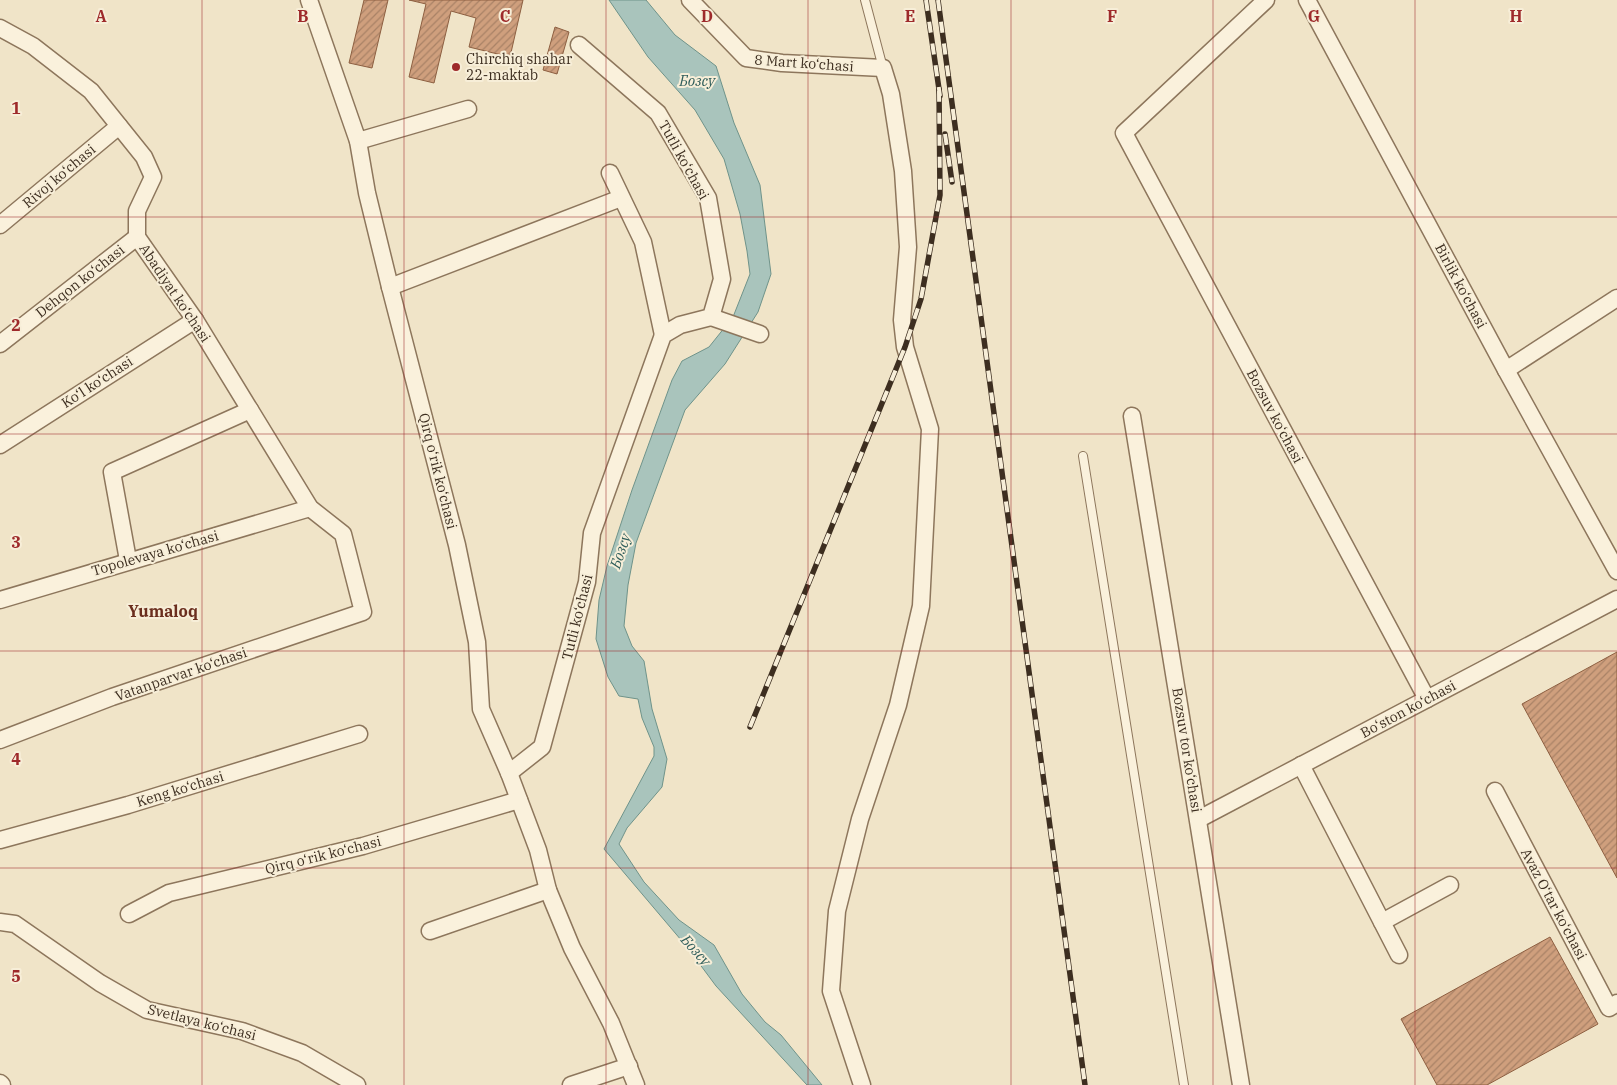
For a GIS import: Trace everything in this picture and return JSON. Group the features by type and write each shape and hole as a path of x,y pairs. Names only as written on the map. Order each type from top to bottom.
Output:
{"street":[{"name":"Qirq o‘rik ko‘chasi","path":"309,0 358,141 367,193 390,287 457,544 477,642 481,709 509,773 538,850 548,890 572,948 611,1022 636,1085"},
{"name":"8 Mart ko‘chasi","path":"690,0 746,58 782,63 883,68"},
{"name":"Bozsuv ko‘chasi","path":"1266,0 1124,133 1427,699"},
{"name":"Birlik ko‘chasi","path":"1307,0 1506,370 1617,571"},
{"name":"Abadiyat ko‘chasi","path":"0,28 33,46 91,91 144,157 153,177 137,211 137,237 194,320 310,508 343,534 363,612"},
{"name":"Tutli ko‘chasi","path":"579,45 658,113 708,198 722,279 711,317"},
{"path":"862,1085 831,990 837,911 860,818 898,705 921,606 930,429 905,347 902,320 908,247 903,170 891,94 883,68"},
{"path":"358,141 468,110"},
{"name":"Rivoj ko‘chasi","path":"0,225 119,126"},
{"path":"610,173 642,242 663,335 680,325 711,317 760,334"},
{"path":"390,287 621,198"},
{"name":"Dehqon ko‘chasi","path":"0,344 137,237"},
{"path":"1506,370 1617,298"},
{"name":"Ko‘l ko‘chasi","path":"0,445 194,320"},
{"name":"Tutli ko‘chasi","path":"509,773 542,747 587,582 592,533 663,335"},
{"path":"128,560 112,472 250,410"},
{"name":"Bozsuv tor ko‘chasi","path":"1132,416 1241,1085"},
{"name":"Topolevaya ko‘chasi","path":"0,600 128,560 310,508"},
{"name":"Bo‘ston ko‘chasi","path":"1199,819 1617,599"},
{"name":"Vatanparvar ko‘chasi","path":"0,740 112,697 363,612"},
{"name":"Keng ko‘chasi","path":"0,840 128,805 359,734"},
{"path":"1301,765 1399,955"},
{"name":"Avaz O‘tar ko‘chasi","path":"1495,791 1608,1008 1617,1003"},
{"name":"Qirq o‘rik ko‘chasi","path":"129,914 170,893 363,846 519,800"},
{"path":"1382,922 1450,885"},
{"path":"430,931 548,890"},
{"name":"Svetlaya ko‘chasi","path":"0,922 15,924 100,983 147,1010 242,1031 302,1053 357,1085"},
{"path":"571,1085 629,1066"}],"lane":[{"path":"865,0 883,68"},
{"path":"1083,456 1184,1085"}],"water":[{"name":"Бозсу","path":"609,0 646,0 675,35 716,66 734,123 760,185 771,274 758,312 725,364 685,410 636,543 628,585 624,626 632,646 644,661 652,709 667,759 662,787 627,828 619,844 644,882 679,920 714,945 742,994 765,1022 781,1035 822,1085 807,1085 716,986 687,947 604,849 654,756 654,747 642,718 638,699 619,696 608,677 596,639 599,600 607,566 672,380 682,361 709,347 733,317 750,274 740,214 724,159 695,110 648,57"}],"building":[{"path":"364,0 388,0 372,68 349,63"},
{"path":"409,0 523,0 510,57 469,47 476,18 451,11 434,83 409,77 426,4"},
{"path":"555,27 569,32 557,74 543,70"},
{"path":"1617,652 1617,878 1522,704"},
{"path":"1550,937 1598,1024 1487,1085 1437,1085 1401,1019"}],"railway":[{"path":"926,0 940,96"},
{"path":"938,0 1085,1085"},
{"path":"750,727 905,347 921,299 940,195 939,89"},
{"path":"945,134 952,182"}],"place":[{"name":"Chirchiq shahar 22-maktab","path":"456,67"}],"district":[{"name":"Yumaloq","path":"163,611"}]}
